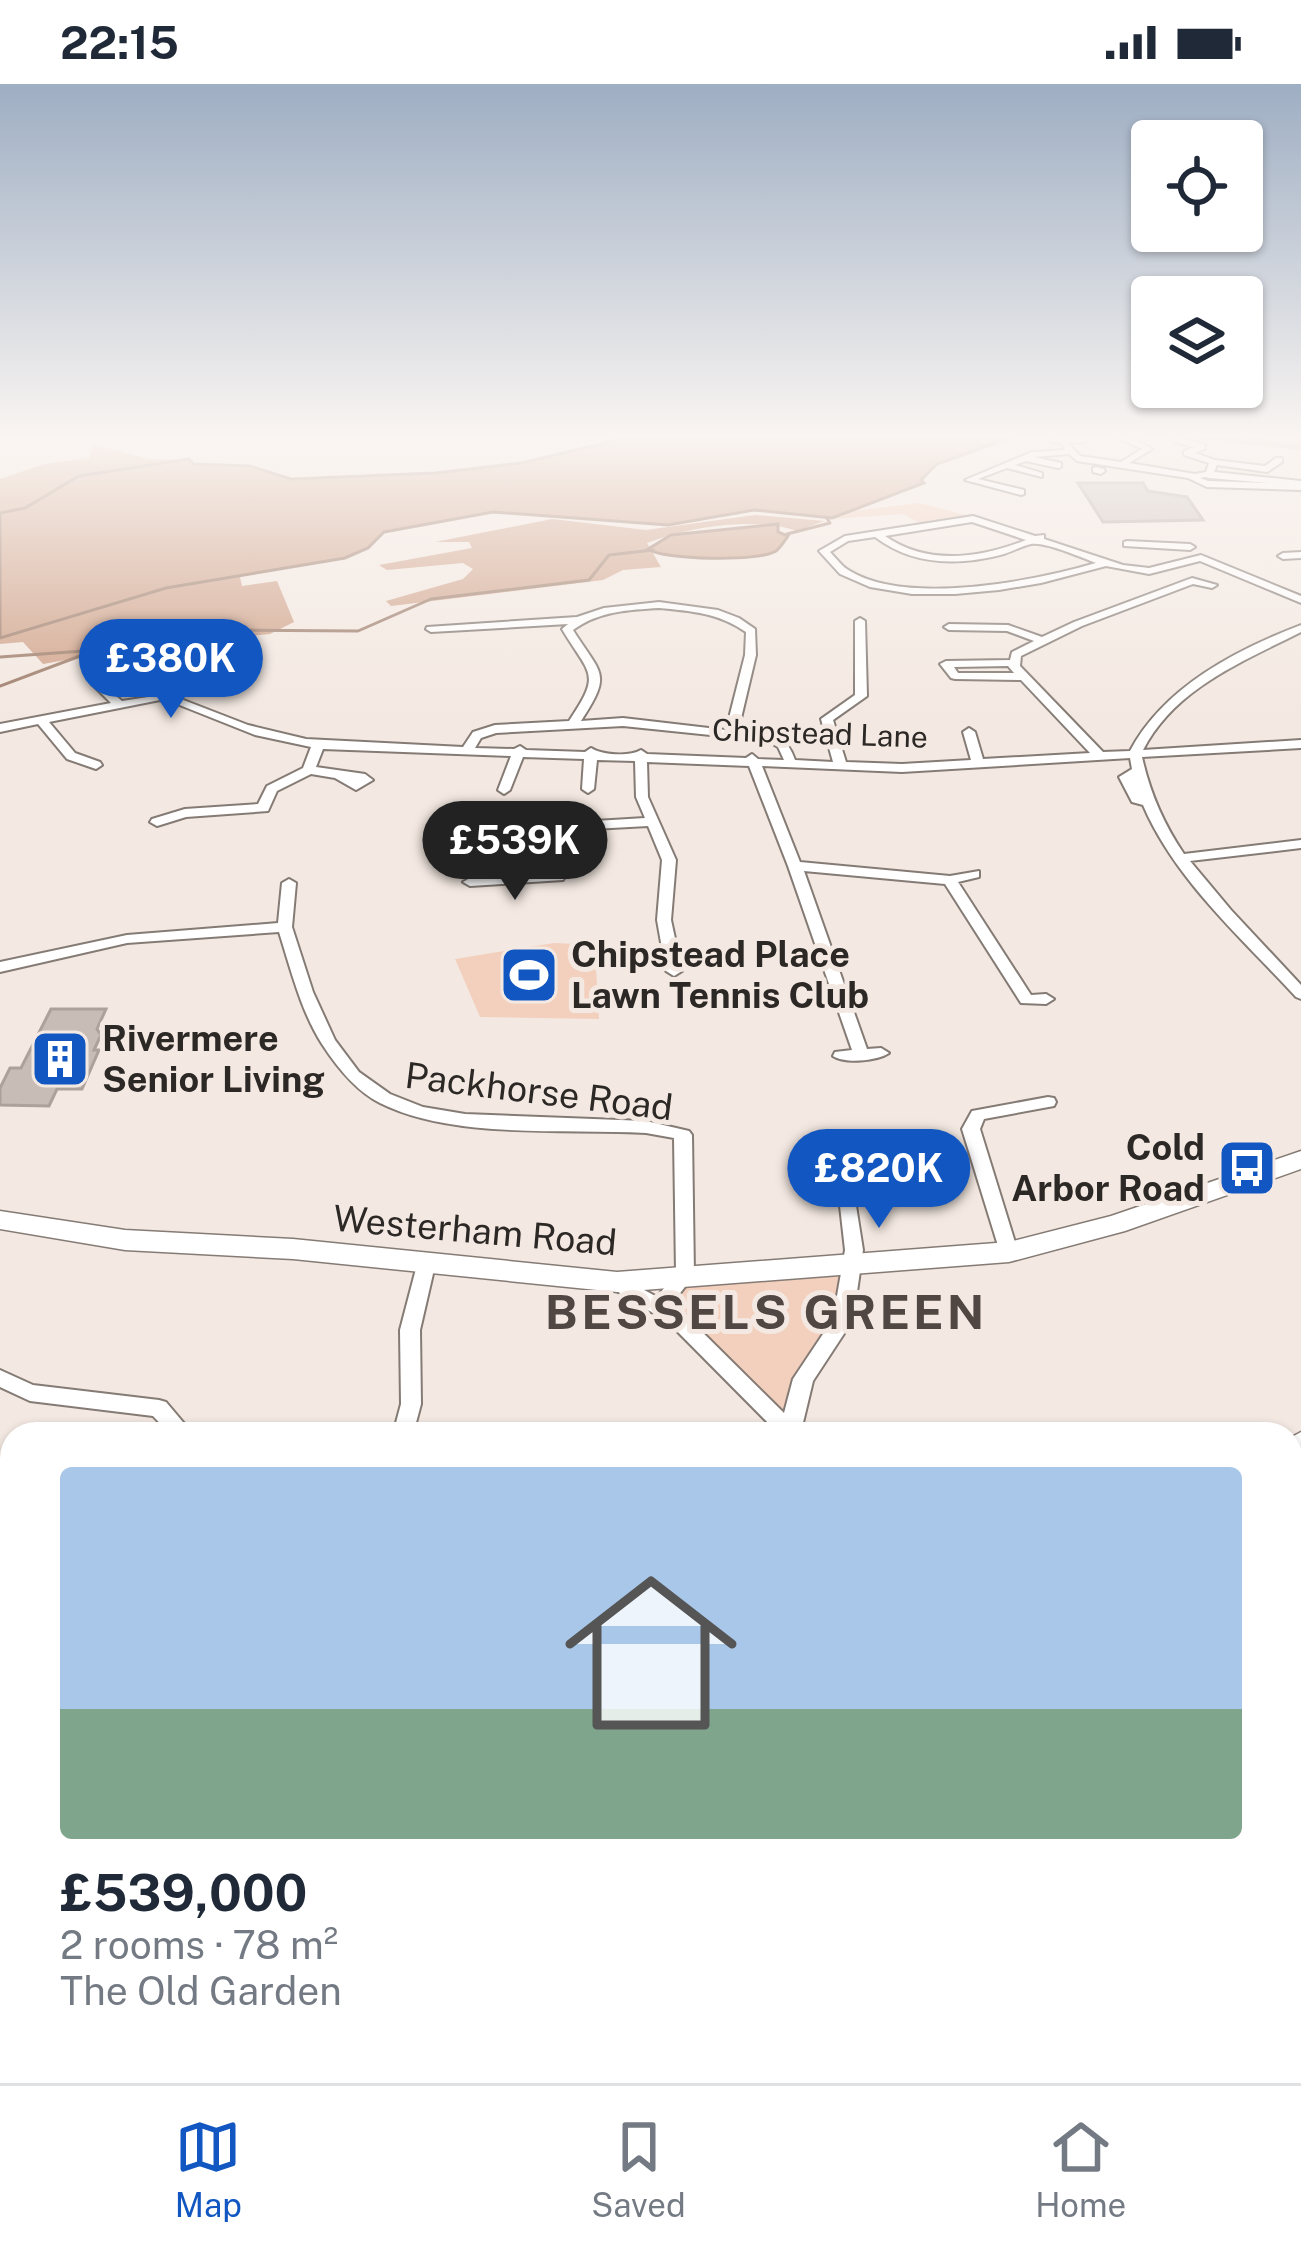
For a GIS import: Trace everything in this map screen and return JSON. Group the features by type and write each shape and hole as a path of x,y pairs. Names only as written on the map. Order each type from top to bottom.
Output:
{"highway":[{"name":"Westerham Road","path":"0,1220 59,1231 617,1282 1009,1252 1116,1224 1301,1160"},
{"name":"Westerham Road","path":"0,1204 59,1231"}],"street":[{"path":"920,527 838,541 825,553 838,570 859,581 950,589 1011,588 1105,563"},
{"path":"1001,527 1041,537 1105,563 1149,571 1202,558"},
{"path":"879,536 902,553 938,559 987,553 1041,537"},
{"path":"1127,544 1193,543 1202,558 1301,600"},
{"path":"1282,556 1301,555"},
{"path":"1013,663 1016,654 1078,624 1192,580 1212,585"},
{"path":"431,629 575,620 604,611 653,607 706,610 743,623 753,642 736,694 732,730"},
{"path":"573,724 596,684 594,670 566,635 575,620"},
{"path":"840,764 827,718 861,696 860,621"},
{"path":"968,626 1008,628 1040,640"},
{"path":"1301,628 1201,676 1141,738 1135,753 1150,803 1181,858 1301,994"},
{"path":"1013,663 1098,754"},
{"path":"1013,663 946,664 955,676 1023,676"},
{"path":"98,684 117,702"},
{"name":"Chipstead Lane","path":"0,728 44,723 117,702 179,698 214,716 337,746 790,759 902,768 1301,744"},
{"path":"44,723 71,756 89,767"},
{"path":"468,749 484,731 573,724 732,730 780,742 790,759"},
{"path":"969,732 976,760"},
{"path":"309,770 318,745"},
{"path":"504,790 520,750"},
{"path":"588,789 591,752"},
{"path":"641,754 643,797 669,860 664,920 674,971"},
{"path":"752,758 861,1054"},
{"path":"157,822 185,813 263,808 272,789 309,770 340,775"},
{"path":"508,878 507,838 516,829 652,822"},
{"path":"1181,858 1301,844"},
{"path":"795,866 950,880 974,874"},
{"path":"470,882 559,878"},
{"path":"950,880 1026,1000"},
{"name":"Packhorse Road","path":"289,883 285,928 297,974 331,1052 380,1099 399,1109 447,1117 683,1135 685,1275"},
{"path":"0,967 127,939 285,928"},
{"path":"1006,1002 1046,999"},
{"path":"841,1056 880,1053"},
{"path":"1009,1252 971,1129 978,1115 1048,1102"},
{"path":"793,1422 803,1379 843,1320 852,1266 848,1197"},
{"path":"406,1422 411,1404 410,1330 426,1265"},
{"path":"659,1306 685,1275"},
{"path":"617,1282 659,1306 780,1422"},
{"path":"0,1378 30,1393 159,1408 172,1422"}],"shaded area":[{"path":"0,527 410,527 384,532 368,548 345,558 166,588 0,638"},
{"path":"510,527 708,527 647,543 661,567 623,570 603,580 391,606 386,601 463,579 473,569 463,563 387,570 379,565 472,548 469,542 435,542"},
{"path":"778,527 788,536 766,555 691,557 648,549 671,535"},
{"path":"239,573 242,586 277,581 294,622 270,634 157,644 43,664 23,642 0,644 0,638 166,588"},
{"name":"Chipstead Place Lawn Tennis Club","path":"554,943 577,944 578,963 596,967 599,1019 480,1017 455,959"},
{"name":"BESSELS GREEN","path":"842,1273 835,1319 789,1405 781,1410 672,1301 682,1287"}],"building":[{"name":"Rivermere Senior Living","path":"51,1009 106,1009 97,1029 101,1035 94,1050 99,1050 82,1089 57,1089 49,1106 0,1105 0,1088 10,1068 21,1068"}],"waterway":[{"path":"787,534 813,527"},
{"path":"0,657 125,648 217,630 358,631 431,599 589,580 609,555 653,550"},
{"path":"0,686 88,653"}],"place":[{"name":"Chipstead Place Lawn Tennis Club","path":"529,975"},
{"name":"Rivermere Senior Living","path":"60,1059"},
{"name":"Cold Arbor Road","path":"1247,1168"}],"district":[{"name":"BESSELS GREEN","path":"766,1311"}]}
